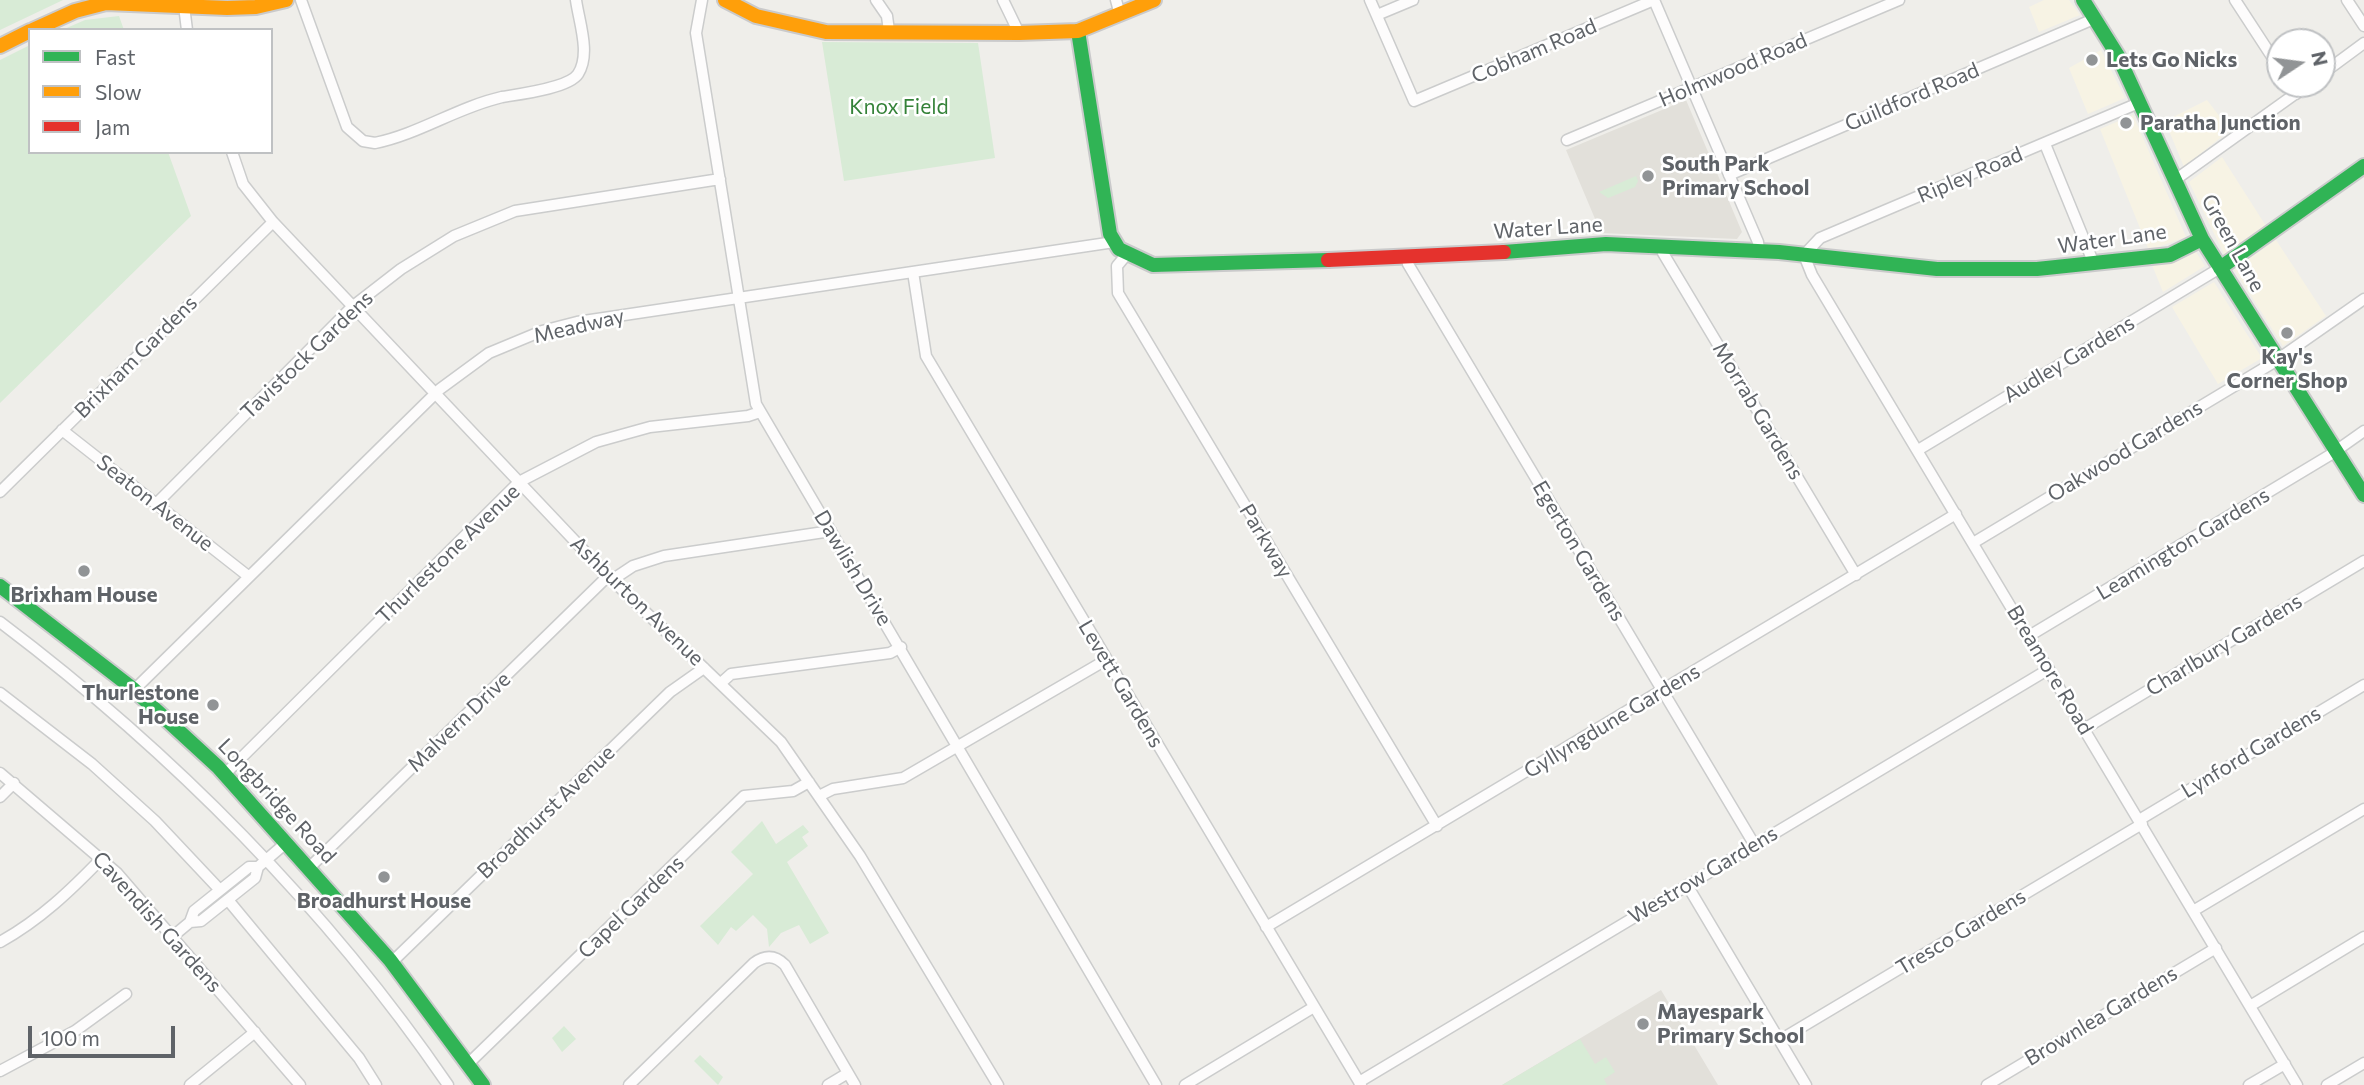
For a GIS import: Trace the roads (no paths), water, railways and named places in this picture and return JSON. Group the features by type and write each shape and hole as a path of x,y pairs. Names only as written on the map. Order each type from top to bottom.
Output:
{"street":[{"path":"35,28 75,10 106,3 256,7 286,0"},
{"path":"301,0 347,127 363,141 375,143 497,99 563,84 576,78 583,65 584,47 576,0"},
{"name":"Dawlish Drive","path":"702,0 696,33 760,412 901,647 1156,1085"},
{"path":"725,0 756,16 789,26 826,32 1019,33 1078,31 1154,0"},
{"path":"876,0 887,16 889,31"},
{"path":"1003,0 1019,33"},
{"path":"1116,0 1120,15"},
{"path":"1370,0 1377,15 1413,0"},
{"path":"1654,0 1759,250"},
{"name":"Cobham Road","path":"1377,15 1414,102 1654,0"},
{"name":"Holmwood Road","path":"1567,140 1899,0"},
{"name":"Green Lane","path":"2083,0 2096,18 2141,102 2202,239 2364,495"},
{"path":"2235,0 2266,48"},
{"path":"2347,0 2364,26"},
{"path":"184,6 187,28"},
{"name":"Guildford Road","path":"1729,175 2096,18"},
{"path":"1078,31 1107,222 1114,242"},
{"path":"0,46 28,32"},
{"path":"2336,64 2364,43"},
{"path":"2175,180 2290,98"},
{"name":"Ripley Road","path":"1804,255 1820,238 2141,102"},
{"path":"2045,144 2094,264"},
{"name":"Ashburton Avenue","path":"233,154 243,184 273,222 352,307 610,578 781,742 860,856 998,1085"},
{"path":"2220,268 2364,166"},
{"name":"Tavistock Gardens","path":"156,504 352,307 401,269 454,236 515,211 720,179"},
{"name":"Brixham Gardens","path":"0,492 273,222"},
{"name":"Water Lane","path":"1114,242 1127,254 1153,265 1407,257 1606,244 1759,250 1937,269 2037,270 2170,255 2202,239"},
{"name":"Meadway","path":"134,690 435,394 489,353 542,331 577,322 1114,242"},
{"name":"Morrab Gardens","path":"1663,246 1663,253 1856,575"},
{"name":"Parkway","path":"1127,254 1117,266 1118,293 1437,826"},
{"name":"Breamore Road","path":"1804,255 1812,275 2297,1085"},
{"name":"Egerton Gardens","path":"1407,257 1408,264 1754,844"},
{"name":"Audley Gardens","path":"1918,450 2220,268"},
{"name":"Levett Gardens","path":"913,272 926,356 1360,1083"},
{"name":"Oakwood Gardens","path":"1973,543 2277,360 2364,299"},
{"name":"Thurlestone Avenue","path":"225,774 519,482 596,442 650,427 748,416 760,412"},
{"name":"Seaton Avenue","path":"62,430 248,576"},
{"name":"Leamington Gardens","path":"2029,636 2336,451 2364,431"},
{"name":"Gyllyngdune Gardens","path":"1266,927 1956,514"},
{"name":"Malvern Drive","path":"310,867 610,578 633,566 664,556 831,531"},
{"name":"Charlbury Gardens","path":"2084,729 2364,561"},
{"name":"Longbridge Road","path":"0,586 134,690 225,774 392,962 483,1085"},
{"path":"0,622 124,722 372,981 448,1085"},
{"path":"721,683 731,674 890,653 901,647"},
{"path":"819,796 833,789 903,778 1106,660"},
{"name":"Broadhurst Avenue","path":"392,962 670,692 704,668"},
{"name":"Westrow Gardens","path":"1360,1083 2049,669"},
{"name":"Lynford Gardens","path":"2140,822 2364,685"},
{"path":"0,693 92,764 155,821 220,890"},
{"name":"Cavendish Gardens","path":"0,772 102,858 300,1085"},
{"name":"Capel Gardens","path":"469,1063 744,796 793,790 809,782"},
{"path":"0,797 14,783"},
{"path":"2193,911 2364,809"},
{"name":"Tresco Gardens","path":"1780,1040 2140,822"},
{"path":"172,937 190,922 194,911 249,867 261,864 287,842"},
{"path":"0,942 26,928 70,892 102,858"},
{"path":"190,922 201,921 255,878 261,864"},
{"path":"1687,885 1806,1085"},
{"path":"228,900 359,1058 376,1085"},
{"path":"2250,1006 2364,937"},
{"name":"Brownlea Gardens","path":"1987,1085 2216,948"},
{"path":"629,1085 754,963 768,957 780,960 785,965 855,1085"},
{"path":"0,1071 75,1031 125,994"},
{"path":"1185,1085 1314,1007"},
{"path":"190,1085 255,1032"},
{"path":"2327,1085 2364,1063"},
{"path":"2249,1085 2285,1064"},
{"path":"828,1085 848,1073"}],"place":[{"name":"Lets Go Nicks","path":"2092,60"},
{"name":"Paratha Junction","path":"2126,123"},
{"name":"South Park Primary School","path":"1648,176"},
{"name":"Kay's Corner Shop","path":"2287,333"},
{"name":"Brixham House","path":"84,571"},
{"name":"Thurlestone House","path":"213,705"},
{"name":"Broadhurst House","path":"384,877"},
{"name":"Mayespark Primary School","path":"1643,1024"}],"park label":[{"name":"Knox Field","path":"899,107"}]}
